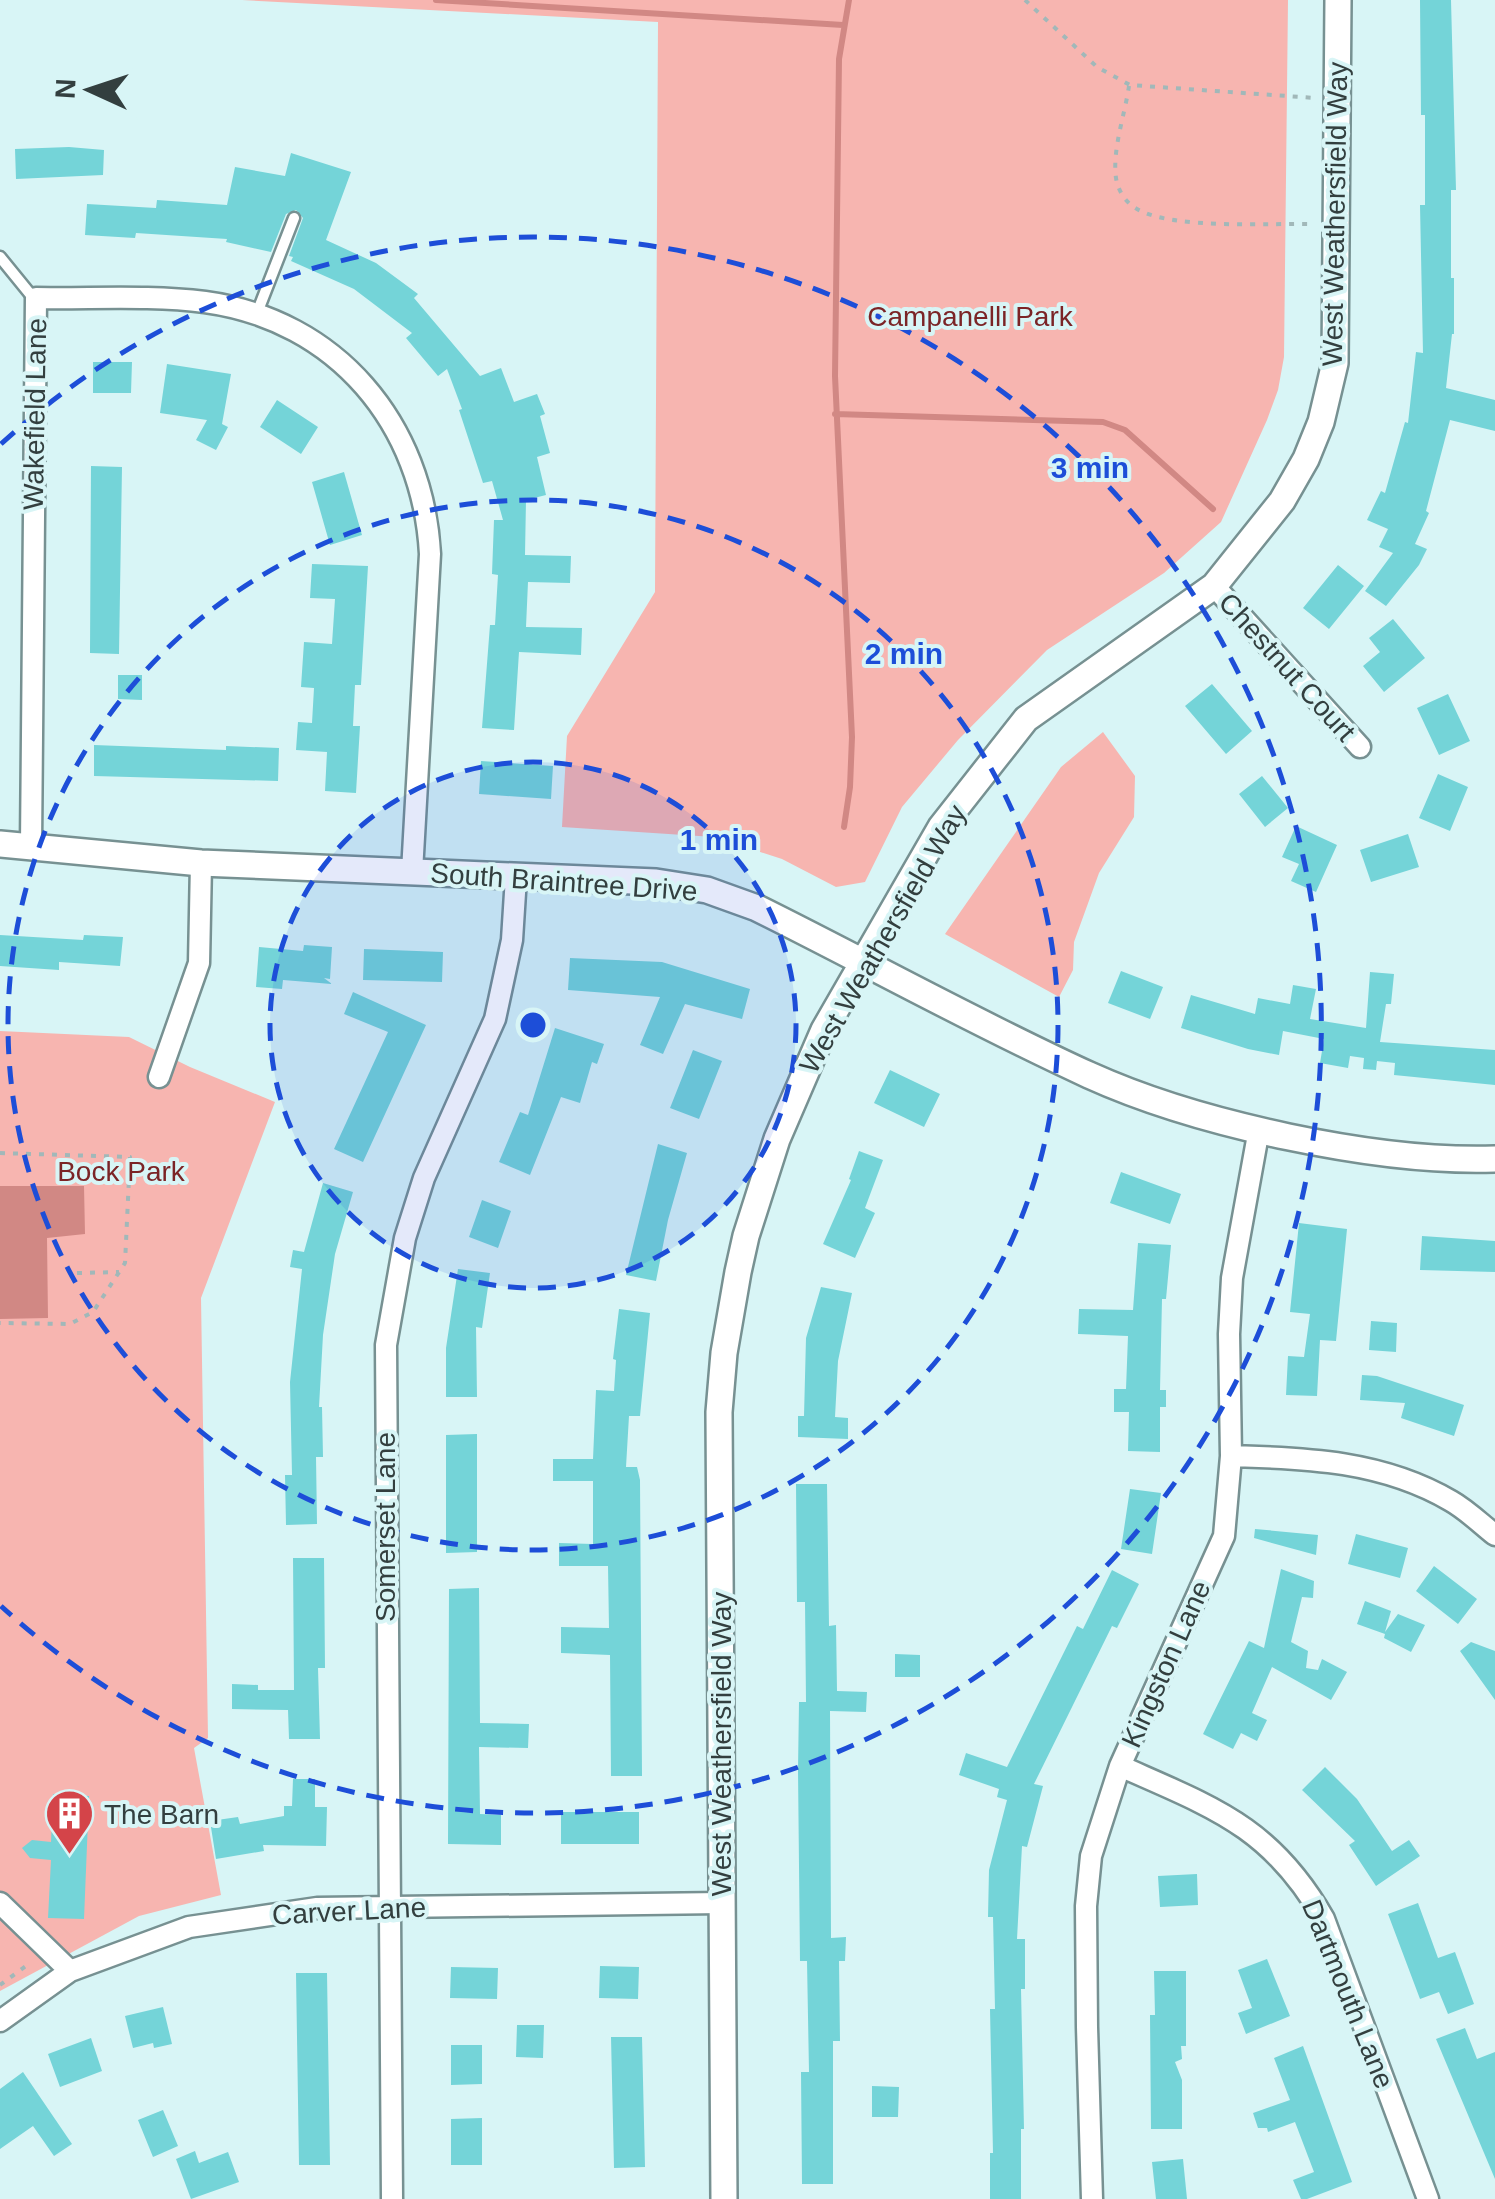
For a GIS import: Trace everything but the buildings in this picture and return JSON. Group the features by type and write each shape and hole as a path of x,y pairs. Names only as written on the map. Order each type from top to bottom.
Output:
{"street":[{"name":"West Weathersfield Way","path":"724,2199 719,1412 731,1306 746,1236 783,1122 824,1030 941,827 1026,719 1214,586 1282,501 1306,460 1329,394 1336,336 1338,0"},
{"name":"Wakefield Lane","path":"31,846 36,298 176,300 256,313 315,342 344,364 370,392 401,438 423,497 428,526 429,585 412,872"},
{"name":"Chestnut Court","path":"1214,586 1360,748"},
{"name":"South Braintree Drive","path":"0,844 201,862 656,882 707,890 758,908 1091,1076 1171,1106 1259,1129 1388,1152 1495,1159"},
{"path":"159,1077 199,963 201,862"},
{"name":"Somerset Lane","path":"392,2199 386,1345 405,1238 424,1178 495,1019 512,940 516,878"},
{"name":"Kingston Lane","path":"1092,2199 1086,1906 1091,1856 1120,1766 1224,1536 1230,1456 1232,1278 1259,1129"},
{"path":"1230,1456 1320,1458 1407,1481 1452,1502 1495,1534"},
{"name":"Dartmouth Lane","path":"1120,1766 1240,1823 1272,1850 1310,1896 1324,1919 1428,2199"},
{"path":"0,1904 70,1972"},
{"name":"Carver Lane","path":"0,2021 70,1972 189,1927 317,1908 722,1904"}],"lane":[{"path":"256,313 294,218"},
{"path":"0,257 36,301"}],"path":[{"path":"1024,0 1097,67 1130,85 1320,99"},
{"path":"1130,85 1116,182 1124,198 1137,210 1165,218 1319,224"},
{"path":"0,1153 130,1156 125,1263 93,1312 70,1324 0,1324"},
{"path":"77,1273 119,1272"},
{"path":"0,1986 32,1961"}],"green space":[{"name":"Campanelli Park","path":"242,0 1288,0 1284,357 1267,420 1221,522 1164,573 1047,650 958,740 902,807 865,882 836,887 782,859 714,837 562,827 567,736 655,592 658,22"},
{"path":"1103,732 1135,776 1134,817 1099,873 1074,942 1073,970 1059,997 945,934 1061,767"},
{"name":"Bock Park","path":"0,1031 129,1037 275,1102 201,1298 208,1738 194,1748 221,1895 139,1916 0,1991"}],"shaded area":[{"path":"0,1186 84,1186 85,1234 47,1238 48,1318 0,1319"}],"waterway":[{"path":"436,0 843,25"},
{"path":"844,827 852,737 835,376 839,59 849,0"},
{"path":"835,414 1103,422 1125,430 1213,509"}],"place":[{"name":"The Barn","path":"69,1856"}]}
